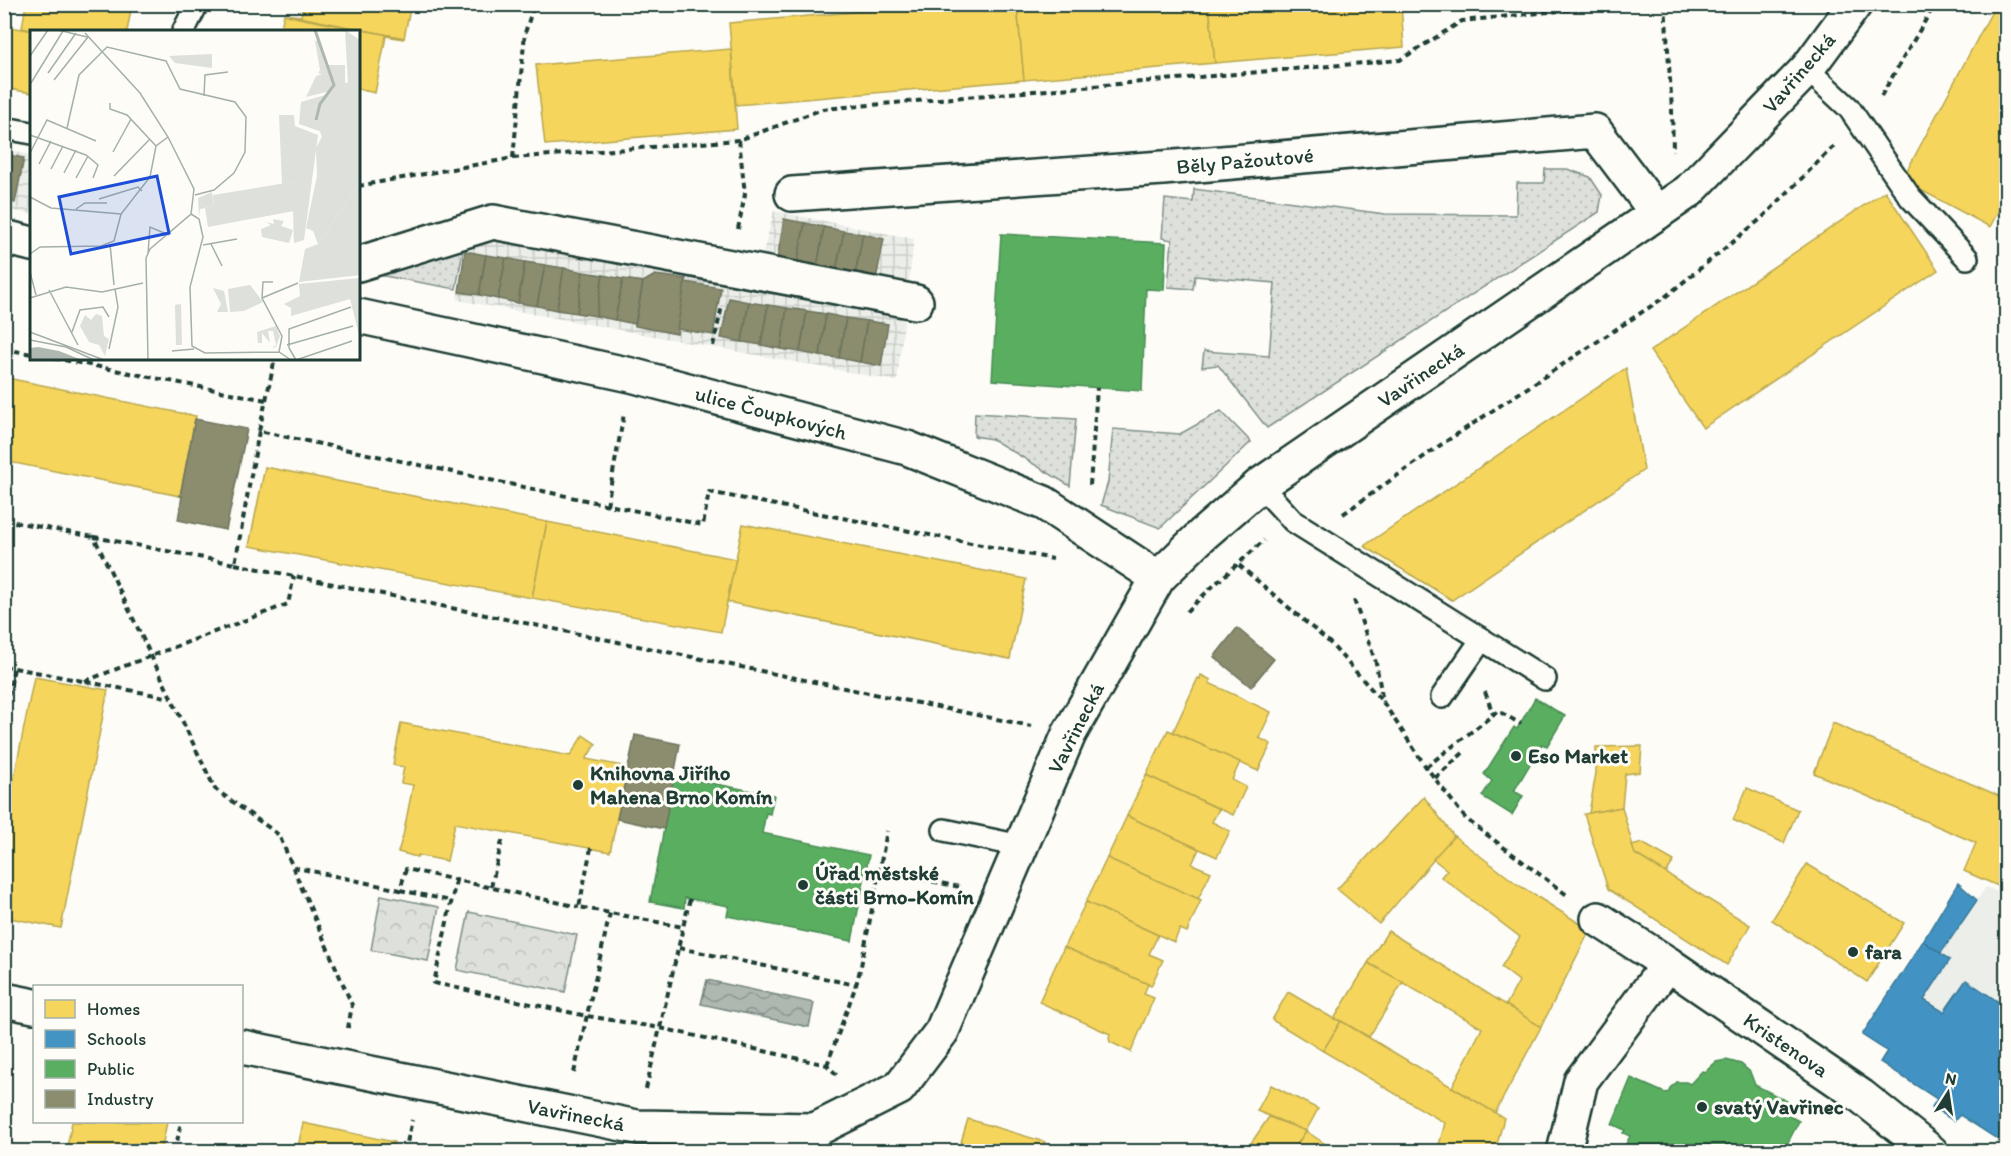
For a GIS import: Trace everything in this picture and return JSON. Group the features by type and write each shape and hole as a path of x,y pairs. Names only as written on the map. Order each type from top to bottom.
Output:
{"street":[{"name":"Vavřinecká","path":"243,1047 637,1127 820,1141 865,1105 899,1088 942,1031 1069,734 1158,578 1202,535 1260,485 1689,191 1807,69 1855,4"},
{"name":"Běly Pažoutové","path":"792,194 1163,168 1595,131 1657,213"},
{"path":"360,263 493,222 916,302"},
{"path":"4,237 30,244"},
{"name":"ulice Čoupkových","path":"360,316 631,375 907,448 1044,503 1158,578"},
{"name":"Kristenova","path":"1598,920 1668,963 1861,1096 1930,1152"},
{"path":"1564,1152 1581,1081 1668,963"},
{"path":"4,1000 33,1006"}],"lane":[{"path":"184,30 197,4"},
{"path":"1807,69 1850,108 1910,197 1967,258"},
{"path":"4,128 30,133"},
{"path":"1260,485 1293,521 1545,679"},
{"path":"1442,697 1482,639"},
{"path":"944,830 1021,846"}],"path":[{"path":"513,158 525,33 534,4"},
{"path":"360,186 513,158 739,141 823,109 1400,60 1462,21 1625,4"},
{"path":"1665,4 1673,158 1681,152"},
{"path":"1316,535 1442,444 1665,297 1762,218 1858,123 1883,94 1935,4"},
{"path":"739,141 746,194"},
{"path":"713,346 723,303"},
{"path":"4,349 30,354"},
{"path":"64,360 266,400"},
{"path":"235,564 275,360"},
{"path":"607,505 631,375"},
{"path":"1090,489 1097,388"},
{"path":"259,431 703,525 709,492 1071,563 1106,544"},
{"path":"1180,619 1210,587 1238,565 1289,516"},
{"path":"4,520 235,564 1069,734"},
{"path":"1202,535 1329,642 1383,702 1426,767 1467,819 1598,920"},
{"path":"94,537 215,789 279,835 352,1005 340,1067"},
{"path":"1336,548 1376,663 1383,702"},
{"path":"85,681 288,604 294,576"},
{"path":"4,666 171,698"},
{"path":"4,716 14,668"},
{"path":"1426,767 1498,711 1521,724"},
{"path":"1436,778 1463,753"},
{"path":"827,1065 856,985 888,831"},
{"path":"491,887 502,837"},
{"path":"579,907 591,849"},
{"path":"292,867 451,901"},
{"path":"400,890 406,869 683,927"},
{"path":"881,871 1000,895"},
{"path":"456,880 434,983 587,1016 660,1028 827,1065 865,1105"},
{"path":"654,1053 690,899"},
{"path":"565,1112 610,913"},
{"path":"679,948 856,985"},
{"path":"636,1087 657,1091"},
{"path":"175,1152 181,1123"}],"shaded area":[{"path":"4,149 30,155 30,214 5,209"},
{"path":"774,211 914,239 897,381 457,300 472,214 760,264"},
{"path":"2006,875 2006,1135 2000,1141 1961,1115 1954,1121 1932,1107 1937,1099 1880,1062 1886,1051 1862,1035 1958,883 1977,900 1986,887 1998,892"}],"green space":[{"path":"1545,169 1567,169 1590,177 1602,195 1599,212 1267,428 1218,365 1202,367 1204,351 1269,356 1275,283 1195,276 1193,289 1168,287 1172,240 1162,238 1165,199 1193,202 1194,189 1385,214 1516,215 1517,183 1544,183"},
{"path":"448,250 463,251 456,289 373,274"},
{"path":"1221,411 1251,442 1160,528 1101,505 1108,482 1113,429 1180,434"},
{"path":"975,413 1076,419 1070,486 992,439 974,436"},
{"path":"381,895 439,907 428,961 371,950"},
{"path":"469,912 577,935 565,992 457,970"}],"water":[{"path":"707,980 814,1003 809,1027 701,1004"}],"building: Homes":[{"path":"26,4 132,4 127,30 31,30 22,28"},
{"path":"303,4 411,4 404,38 284,14 301,16"},
{"path":"944,4 1017,4 1024,80 736,105 729,23"},
{"path":"1017,4 1209,4 1215,63 1024,80"},
{"path":"1209,4 1401,4 1404,47 1215,63"},
{"path":"1401,4 1461,4 1401,10"},
{"path":"1996,4 2006,4 2006,196 1990,227 1902,180"},
{"path":"284,14 404,38 386,36 375,93 360,89 360,30 280,30"},
{"path":"4,26 30,30 30,93 4,88"},
{"path":"731,49 737,129 545,145 536,65"},
{"path":"1885,191 1938,270 1703,428 1650,351"},
{"path":"1626,368 1644,470 1452,600 1364,546"},
{"path":"7,378 196,416 180,496 4,461 4,392"},
{"path":"265,467 547,522 532,598 249,546"},
{"path":"547,522 736,559 721,632 532,598"},
{"path":"743,524 1026,579 1010,659 727,602"},
{"path":"1201,675 1211,680 1209,683 1271,712 1259,738 1271,744 1258,771 1173,732"},
{"path":"34,677 108,690 61,928 4,917 4,828"},
{"path":"401,723 570,756 583,735 596,744 586,759 628,767 610,852 455,823 447,861 398,852 413,785 401,783 404,767 393,765"},
{"path":"1833,723 2006,799 2006,868 1998,886 1964,871 1976,843 1814,773"},
{"path":"1168,730 1240,762 1232,780 1246,787 1233,815 1146,775"},
{"path":"1642,746 1640,772 1625,774 1622,807 1589,813 1596,773 1596,747"},
{"path":"1146,775 1219,809 1212,822 1230,831 1217,857 1127,816"},
{"path":"1747,788 1798,810 1784,843 1733,820"},
{"path":"1424,797 1454,836 1379,924 1337,889"},
{"path":"1622,807 1635,854 1750,925 1727,965 1608,889 1584,814"},
{"path":"1127,816 1199,849 1192,864 1211,872 1198,899 1107,858"},
{"path":"1454,836 1517,884 1590,930 1541,1027 1506,1005 1519,981 1501,967 1520,937 1441,877 1447,870 1433,859"},
{"path":"1642,843 1674,861 1666,873 1635,854 1632,846"},
{"path":"1107,858 1201,900 1187,932 1180,929 1174,942 1086,902"},
{"name":"fara","path":"1807,864 1904,923 1867,982 1772,920"},
{"path":"1086,902 1158,935 1149,954 1163,960 1151,986 1064,947"},
{"path":"1388,931 1541,1027 1495,1113 1452,1087 1482,1028 1368,963"},
{"path":"1064,947 1148,984 1144,994 1154,998 1131,1052 1110,1042 1110,1034 1039,1002"},
{"path":"1368,963 1403,982 1369,1037 1334,1019"},
{"path":"1288,992 1341,1021 1323,1051 1272,1020"},
{"path":"1341,1021 1504,1118 1495,1152 1437,1152 1445,1123 1323,1051"},
{"path":"1271,1085 1318,1109 1306,1131 1257,1111"},
{"path":"1269,1117 1306,1131 1292,1152 1245,1152"},
{"path":"968,1119 1045,1142 1042,1152 958,1152"},
{"path":"72,1123 167,1123 161,1152 66,1152"},
{"path":"303,1123 394,1142 392,1152 297,1152"},
{"path":"1306,1131 1337,1152 1292,1152"}],"building: Schools":[{"path":"1958,883 1977,900 1941,953 1923,941"},
{"path":"1923,941 1950,960 1924,1000 1944,1012 1966,980 2006,1007 2006,1135 2000,1141 1960,1115 1954,1121 1932,1107 1937,1099 1880,1062 1887,1051 1862,1035"}],"building: Public":[{"path":"1001,234 1166,243 1164,290 1146,289 1142,391 992,380"},
{"path":"1535,698 1565,716 1547,746 1542,744 1514,791 1523,796 1512,815 1482,796 1492,781 1484,774 1514,727 1517,729"},
{"path":"674,776 774,795 770,814 766,813 762,833 869,855 852,941 727,916 729,906 685,898 684,908 650,902"},
{"name":"svatý Vavřinec","path":"1726,1060 1741,1064 1750,1072 1755,1085 1787,1101 1782,1112 1799,1121 1783,1152 1622,1152 1630,1136 1623,1133 1625,1130 1612,1124 1631,1078 1665,1093 1669,1092 1677,1082 1690,1084 1702,1071 1705,1072 1716,1062"}],"building: Industry":[{"path":"4,154 24,158 15,203 4,201"},
{"path":"784,219 805,223 797,264 777,260"},
{"path":"805,223 824,227 817,268 797,264"},
{"path":"824,227 844,231 836,271 817,268"},
{"path":"844,231 863,234 855,275 836,271"},
{"path":"863,234 884,239 876,279 855,275"},
{"path":"465,251 486,255 479,295 459,292"},
{"path":"486,255 506,258 498,299 479,295"},
{"path":"506,258 525,262 518,303 498,299"},
{"path":"525,262 545,265 537,306 518,303"},
{"path":"545,265 564,268 557,310 537,306"},
{"path":"564,268 583,272 577,313 557,310"},
{"path":"583,272 603,275 596,316 577,313"},
{"path":"603,275 623,279 615,320 596,316"},
{"path":"655,275 686,279 677,334 635,326 643,282"},
{"path":"623,279 643,282 635,324 615,320"},
{"path":"685,282 721,288 713,335 677,329"},
{"path":"729,298 749,302 742,342 721,338"},
{"path":"749,302 768,305 761,345 742,342"},
{"path":"768,305 787,308 781,349 761,345"},
{"path":"787,308 807,311 800,352 781,349"},
{"path":"807,311 826,314 820,356 800,352"},
{"path":"826,314 846,318 839,358 820,356"},
{"path":"846,318 867,321 860,362 839,358"},
{"path":"867,321 888,324 881,366 860,362"},
{"path":"195,419 247,429 226,530 178,520 182,496 180,496"},
{"path":"1237,628 1274,659 1251,687 1214,657"},
{"path":"635,735 680,744 664,829 617,819"}],"place":[{"name":"Eso Market","path":"1516,756"},
{"name":"Knihovna Jiřího Mahena Brno Komín","path":"578,785"},
{"name":"Úřad městské části Brno-Komín","path":"803,885"},
{"name":"fara","path":"1853,952"},
{"name":"svatý Vavřinec","path":"1702,1107"}]}
